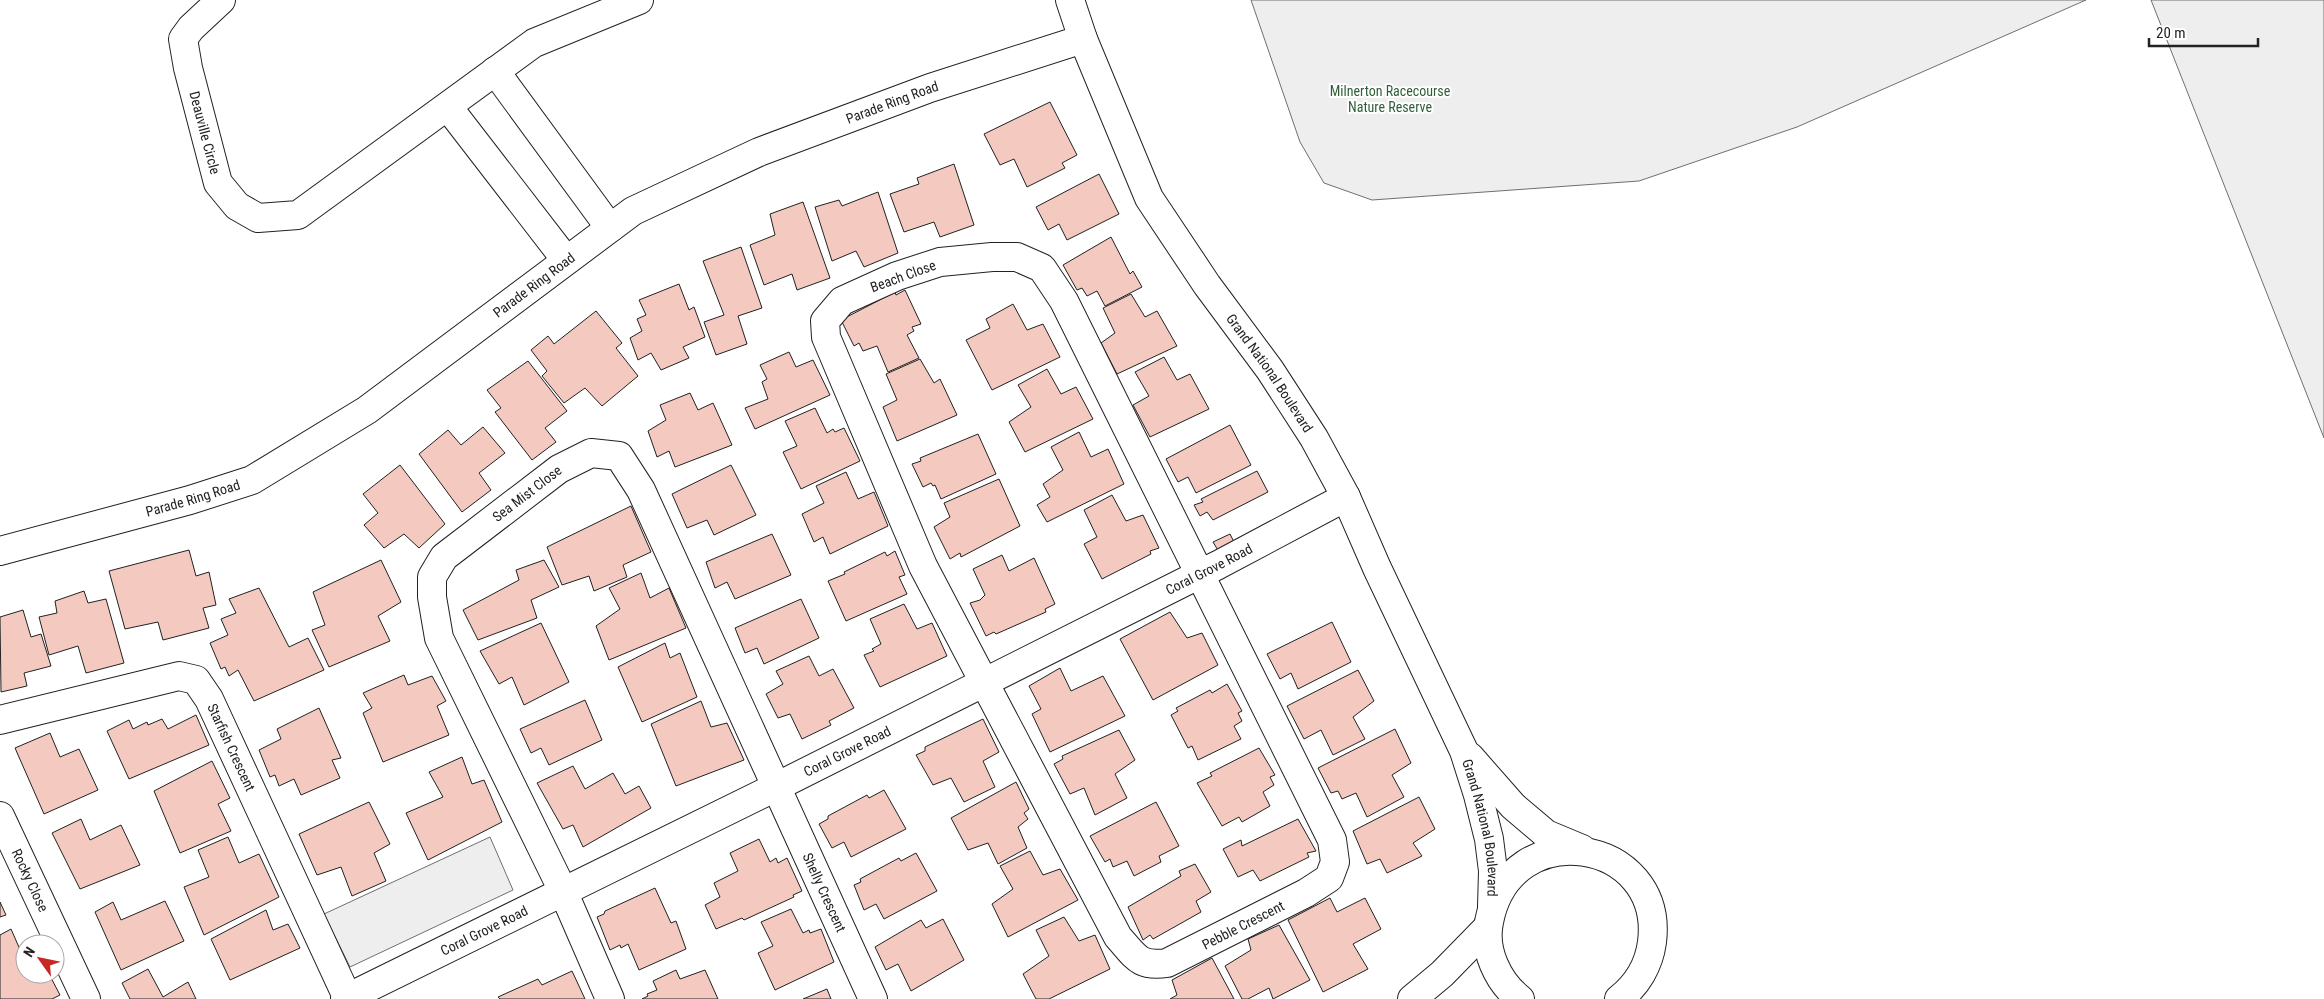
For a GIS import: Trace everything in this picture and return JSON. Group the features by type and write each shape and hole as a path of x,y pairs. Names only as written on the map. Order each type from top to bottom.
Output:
{"street":[{"name":"Deauville Circle","path":"221,0 191,28 183,39 218,184 237,206 258,218 298,215 534,43 639,0"},
{"name":"Grand National Boulevard","path":"1070,0 1083,39 1149,198 1207,285 1270,370 1314,438 1346,497 1377,568 1464,751 1489,839 1493,870 1488,947 1495,967 1505,984 1518,999"},
{"name":"Parade Ring Road","path":"0,551 190,500 252,480 367,410 566,260 642,207 759,152 930,88 1083,39"},
{"path":"496,71 610,228"},
{"path":"448,107 566,260"},
{"name":"Beach Close","path":"985,681 923,566 826,337 825,322 842,301 898,276 940,262 1016,257 1042,268 1064,301 1201,573"},
{"name":"Sea Mist Close","path":"563,891 439,638 432,596 432,577 444,557 559,469 591,453 619,456 641,490 776,787"},
{"name":"Coral Grove Road","path":"347,999 776,787 1201,573 1346,497"},
{"name":"Pebble Crescent","path":"985,681 1118,937 1136,958 1149,966 1167,964 1306,892 1329,878 1334,862 1332,840 1201,573"},
{"name":"Starfish Crescent","path":"0,720 179,676 196,680 209,699 347,999"},
{"name":"Grand National Boulevard","path":"1464,751 1513,806 1546,834 1606,857 1625,870 1640,886 1649,907 1654,930 1651,952 1642,986 1618,999"},
{"name":"Shelly Crescent","path":"776,787 873,999"},
{"name":"Rocky Close","path":"0,816 86,999"},
{"path":"1412,999 1442,974 1490,917 1502,886 1518,868 1538,856 1561,850 1584,850"},
{"path":"563,891 610,999"}],"green space":[{"name":"Milnerton Racecourse Nature Reserve","path":"1251,0 2086,0 1797,127 1639,181 1372,200 1324,183 1300,142"},
{"path":"2151,0 2324,0 2324,438"},
{"path":"490,837 513,890 350,967 324,914"}],"building":[{"path":"1050,102 1077,155 1062,163 1065,168 1027,187 1014,159 1000,165 984,134"},
{"path":"954,164 974,225 940,237 934,222 904,232 890,194 919,184 917,178"},
{"path":"1099,174 1119,214 1067,240 1059,224 1048,230 1036,207"},
{"path":"878,192 898,253 864,267 856,251 832,261 815,207 839,200 842,206"},
{"path":"803,202 830,278 797,290 792,274 764,285 750,245 775,235 770,214"},
{"path":"1111,237 1130,274 1133,271 1142,287 1105,306 1097,291 1087,296 1082,288 1077,290 1063,265"},
{"path":"741,247 762,308 738,316 747,344 716,355 704,322 724,315 703,261"},
{"path":"679,284 689,310 694,307 705,337 683,347 689,358 661,370 651,353 638,360 630,338 642,331 637,319 646,315 639,300"},
{"path":"905,290 921,324 912,327 914,331 907,335 919,358 888,372 877,346 863,351 859,343 854,346 841,320 895,292 896,295"},
{"path":"1131,294 1145,317 1157,311 1177,346 1117,374 1101,343 1115,333 1103,308"},
{"path":"1013,304 1027,330 1043,324 1060,357 992,390 966,340 990,328 986,319"},
{"path":"596,311 622,343 616,348 638,376 602,406 585,388 564,403 542,376 547,371 531,350 548,336 554,344"},
{"path":"789,352 796,367 813,360 830,395 755,429 745,408 768,399 762,382 767,379 760,365"},
{"path":"1164,357 1177,380 1190,374 1209,409 1150,437 1133,405 1149,396 1135,372"},
{"path":"920,359 934,383 940,379 957,415 897,441 883,407 897,400 886,374"},
{"path":"528,361 567,411 545,428 556,442 532,460 495,412 501,408 487,390"},
{"path":"1047,369 1061,394 1076,387 1093,419 1025,452 1009,422 1031,407 1018,385"},
{"path":"690,393 698,410 713,403 732,445 675,467 669,451 657,457 648,431 666,420 660,405"},
{"path":"815,408 827,433 833,429 835,432 844,428 860,461 801,489 783,452 797,446 785,421"},
{"path":"1230,425 1251,465 1196,493 1188,477 1178,482 1166,459"},
{"path":"483,427 505,453 479,473 491,490 462,512 419,454 448,430 461,445"},
{"path":"1079,432 1091,457 1108,449 1124,484 1047,522 1037,505 1050,497 1043,484 1063,470 1051,447"},
{"path":"978,434 996,474 941,499 935,485 933,486 931,483 923,487 912,464 921,461 920,458"},
{"path":"400,465 445,524 419,548 404,534 384,548 364,525 378,513 363,494"},
{"path":"731,465 756,515 714,535 707,520 687,528 672,494"},
{"path":"1257,471 1268,492 1213,520 1207,512 1200,516 1194,505 1203,502 1201,499"},
{"path":"846,472 858,499 874,492 888,526 830,554 823,537 814,542 802,514 824,503 816,486"},
{"path":"999,479 1020,526 961,557 960,553 950,559 934,527 950,517 944,503"},
{"path":"1112,495 1126,521 1143,515 1159,548 1150,551 1151,554 1102,579 1084,544 1097,537 1084,510"},
{"path":"631,506 651,552 623,565 627,577 594,591 589,576 562,585 547,547"},
{"path":"772,534 791,575 735,599 727,582 715,588 706,562"},
{"path":"1230,534 1235,544 1219,552 1213,542"},
{"path":"189,550 196,576 209,572 216,605 203,608 209,628 163,640 158,622 125,629 109,571"},
{"path":"895,551 905,575 899,577 907,594 846,621 828,581 885,552 887,556"},
{"path":"1002,555 1009,571 1034,558 1055,604 1045,609 1046,612 996,634 994,632 986,636 970,603 980,600 985,595 973,569"},
{"path":"381,560 401,602 378,616 390,641 329,667 312,630 325,625 313,592"},
{"path":"544,560 559,587 531,600 537,618 478,640 463,610 519,580 516,570"},
{"path":"641,573 650,598 669,588 686,628 609,660 596,626 620,609 609,588"},
{"path":"259,588 289,647 308,638 324,670 254,701 238,670 229,676 225,667 221,669 210,643 228,635 221,619 236,613 229,599"},
{"path":"84,591 88,603 106,599 124,663 86,673 78,646 49,655 39,617 57,613 55,601"},
{"path":"801,599 819,638 764,664 757,648 745,653 735,628"},
{"path":"904,604 917,629 932,623 947,656 880,687 864,655 874,651 872,649 881,644 870,619"},
{"path":"23,610 31,637 41,634 51,666 24,673 27,686 1,692 0,617"},
{"path":"1170,612 1187,638 1202,633 1218,665 1153,700 1120,639"},
{"path":"1332,622 1351,662 1298,689 1291,673 1280,679 1267,654"},
{"path":"541,623 569,682 524,705 512,677 499,684 480,651"},
{"path":"665,643 670,658 680,653 697,697 642,722 618,667"},
{"path":"809,656 819,676 833,669 854,708 829,721 831,725 802,739 790,714 778,718 766,694 783,684 776,671"},
{"path":"1060,668 1071,691 1103,676 1125,716 1050,752 1032,714 1041,709 1029,686"},
{"path":"1358,670 1374,701 1353,717 1365,739 1333,755 1321,730 1304,739 1287,706"},
{"path":"404,675 408,685 432,676 446,701 437,706 449,735 383,762 363,713 372,708 363,693"},
{"path":"1227,684 1242,711 1238,713 1242,721 1234,726 1241,739 1198,760 1192,746 1188,748 1171,715 1178,711 1176,708 1210,690 1212,693"},
{"path":"585,700 602,740 549,765 541,748 531,753 520,729"},
{"path":"701,701 711,727 727,723 744,760 676,786 651,724"},
{"path":"319,708 341,758 332,760 340,778 301,795 294,779 279,786 275,775 270,777 259,750 281,739 277,729"},
{"path":"196,715 209,745 129,779 107,731 129,720 133,729 147,722 148,725 162,719 168,729"},
{"path":"983,719 999,752 983,761 995,787 964,802 951,778 933,785 916,755 925,751 925,747"},
{"path":"1395,729 1411,763 1392,775 1404,797 1367,817 1356,793 1342,799 1338,791 1331,793 1318,768"},
{"path":"1119,730 1135,760 1115,774 1127,798 1095,815 1084,788 1070,794 1054,764 1063,759 1062,756"},
{"path":"50,733 60,757 79,749 98,790 44,814 15,748"},
{"path":"1259,748 1275,775 1270,777 1274,785 1263,792 1270,806 1242,822 1239,817 1222,826 1197,783 1212,776 1210,773"},
{"path":"462,757 472,784 484,780 502,822 428,860 406,813 443,797 429,772"},
{"path":"212,761 230,798 218,804 231,831 180,853 154,791"},
{"path":"573,766 585,789 613,773 625,794 639,786 651,808 583,847 573,825 563,829 537,783"},
{"path":"1016,782 1029,809 1024,813 1028,819 1018,827 1027,848 998,864 988,843 968,850 951,818"},
{"path":"884,790 906,829 851,857 844,842 832,848 819,824 828,819 828,816 867,795 869,798"},
{"path":"1419,797 1435,829 1413,843 1422,856 1387,873 1380,859 1367,864 1353,831"},
{"path":"369,802 390,844 374,853 386,881 352,896 341,867 317,875 299,834"},
{"path":"1156,802 1179,846 1159,856 1161,862 1134,876 1127,861 1113,867 1110,859 1105,862 1090,836"},
{"path":"81,819 90,840 121,825 140,865 80,889 52,833"},
{"path":"1298,819 1316,851 1307,853 1309,857 1260,881 1253,870 1238,877 1223,849 1241,840 1242,846"},
{"path":"228,837 239,863 259,854 279,897 204,935 184,887 209,877 198,850"},
{"path":"759,839 770,862 776,858 778,863 787,858 802,891 793,895 794,897 744,920 742,918 716,929 705,905 720,897 714,883 738,871 730,853"},
{"path":"1030,851 1043,875 1060,869 1078,900 1008,937 992,904 1013,889 1000,866"},
{"path":"916,853 937,891 884,919 876,904 864,910 854,885 861,882 860,879 899,858 901,861"},
{"path":"1195,864 1211,892 1196,901 1201,912 1153,939 1150,935 1143,940 1128,907 1181,876 1179,871"},
{"path":"655,888 671,923 676,921 686,949 639,970 628,944 621,948 620,945 610,950 597,917 604,914 605,911"},
{"path":"1330,898 1337,912 1365,898 1381,929 1353,944 1368,969 1323,992 1288,920"},
{"path":"165,901 184,941 121,970 95,912 113,902 121,920"},
{"path":"0,902 6,915 0,917"},
{"path":"791,909 803,933 809,930 810,933 821,929 834,962 775,990 758,953 773,946 761,922"},
{"path":"266,910 273,930 288,924 300,948 230,980 211,939"},
{"path":"1064,917 1079,941 1095,935 1110,969 1049,999 1036,999 1023,974 1049,956 1036,930"},
{"path":"943,919 964,960 911,991 898,964 886,970 875,947 921,920 926,928"},
{"path":"1279,925 1310,980 1273,999 1269,988 1248,999 1242,999 1225,966 1251,950 1248,939"},
{"path":"11,929 15,938 15,984 54,984 60,995 52,999 0,999 0,935"},
{"path":"1212,958 1234,999 1170,999 1177,995 1172,980"},
{"path":"148,969 163,997 188,982 196,999 130,999 122,983"},
{"path":"676,970 680,979 705,970 718,999 642,999 648,996 647,994 657,990 653,981"},
{"path":"572,971 585,999 500,999 498,997 538,979 542,985"},
{"path":"827,989 831,999 803,999"}]}
